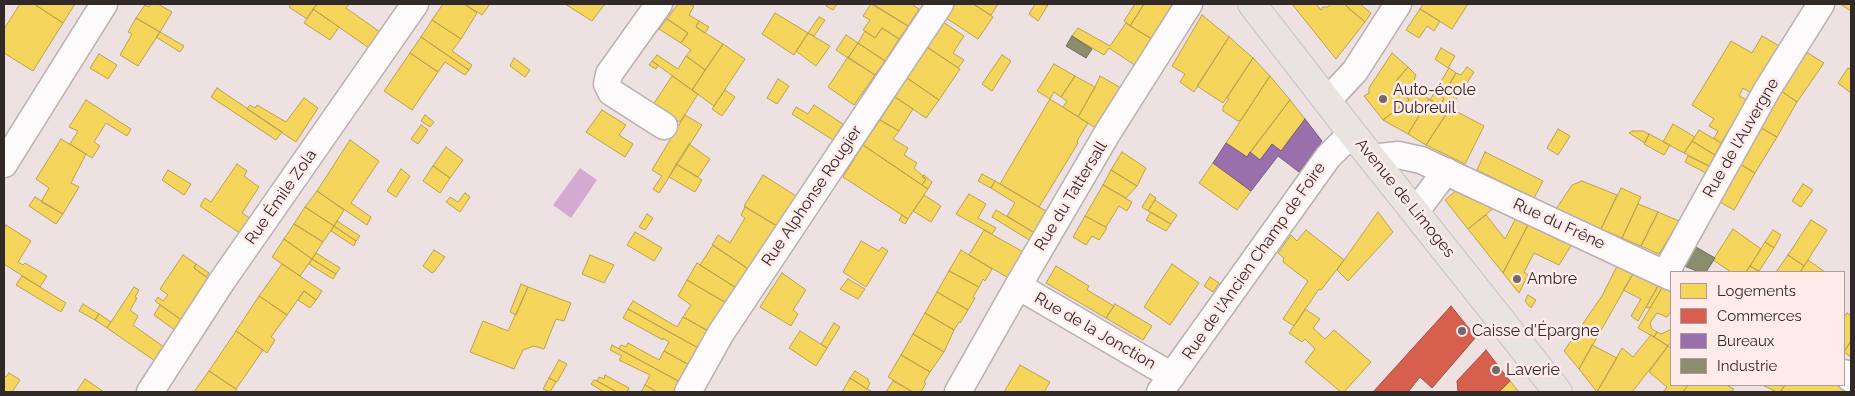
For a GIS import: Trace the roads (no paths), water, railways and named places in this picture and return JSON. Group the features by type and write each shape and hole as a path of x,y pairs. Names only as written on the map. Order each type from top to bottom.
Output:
{"main road":[{"name":"Avenue de Limoges","path":"1252,4 1558,392"}],"street":[{"path":"4,164 104,4"},
{"name":"Rue Émile Zola","path":"150,392 222,281 415,4"},
{"path":"658,4 609,74 607,84 611,92 664,126"},
{"name":"Rue Alphonse Rougier","path":"688,392 721,333 940,4"},
{"name":"Rue du Tattersall","path":"958,392 1108,132 1189,4"},
{"path":"1327,101 1355,71 1398,4"},
{"name":"Rue de l'Auvergne","path":"1670,271 1767,90 1822,4"},
{"name":"Rue de l'Ancien Champ de Foire","path":"1166,384 1328,157 1352,133"},
{"name":"Rue du Frêne","path":"1372,158 1398,156 1421,160 1668,275"},
{"path":"1416,211 1446,171"},
{"name":"Rue de la Jonction","path":"1018,286 1166,384"}],"place":[{"name":"Auto-école Dubreuil","path":"1383,99"},
{"name":"Ambre","path":"1517,279"},
{"name":"Caisse d'Épargne","path":"1462,331"},
{"name":"Laverie","path":"1496,370"}]}
